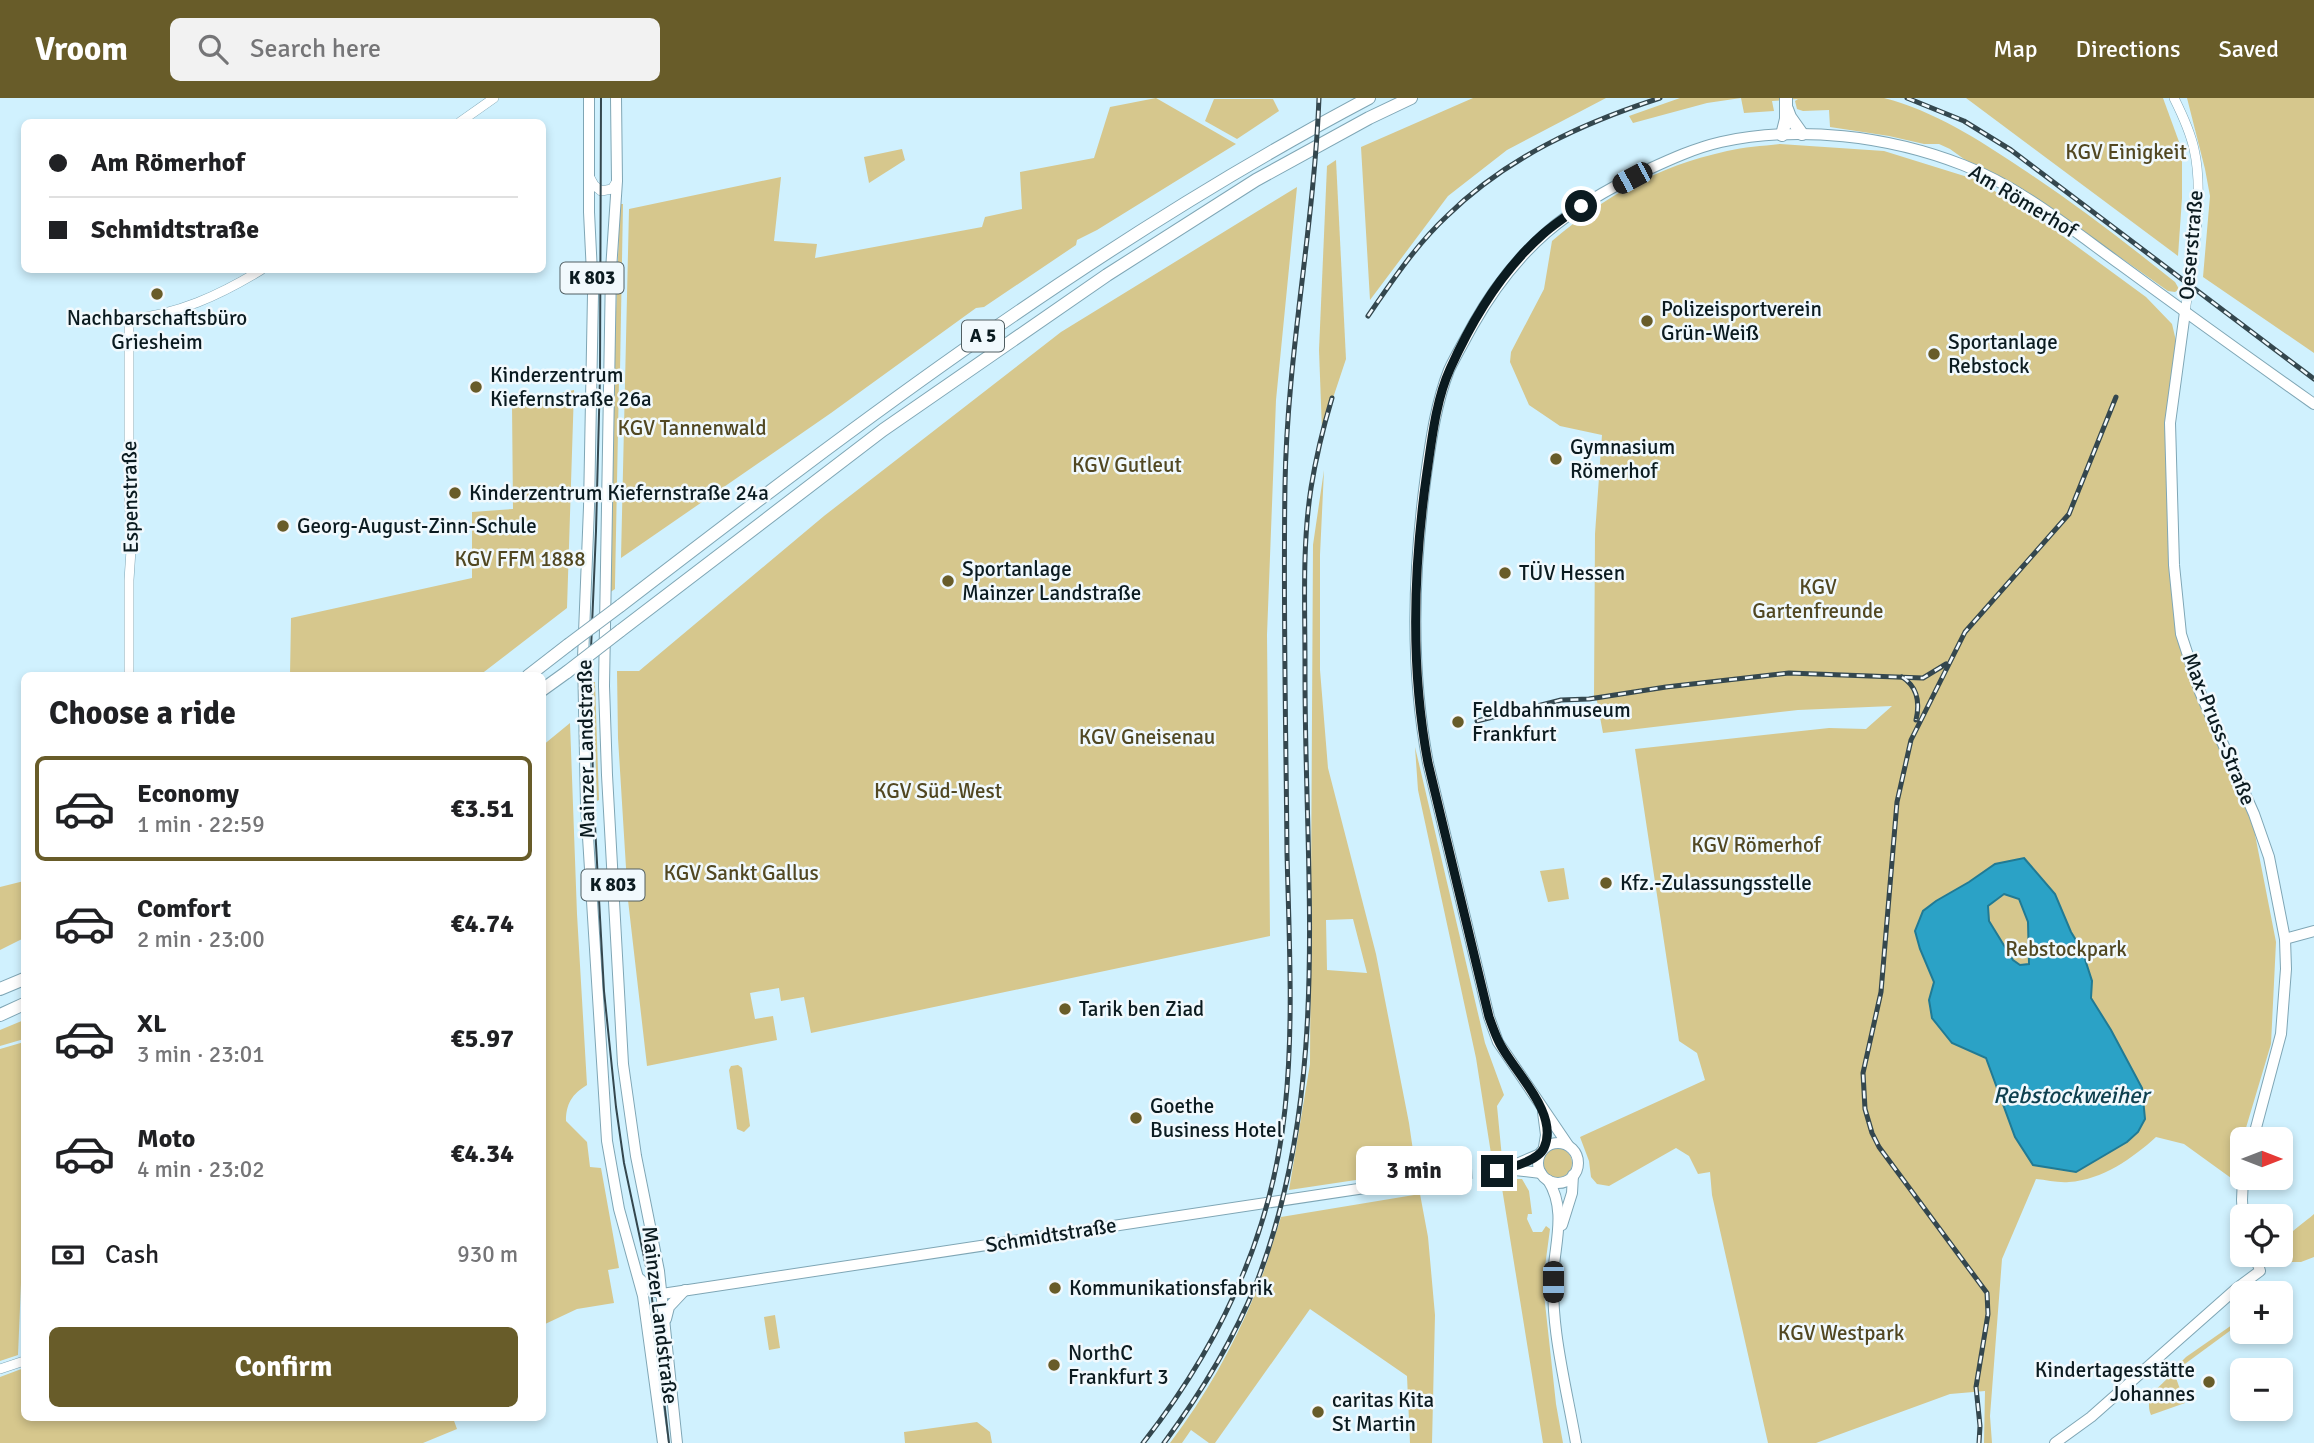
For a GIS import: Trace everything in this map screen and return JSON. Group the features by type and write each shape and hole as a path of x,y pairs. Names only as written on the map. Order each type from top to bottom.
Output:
{"highway":[{"name":"A 5","path":"533,672 866,418 1052,288 1245,166 1369,98"},
{"name":"A 5","path":"546,687 883,430 1107,275 1256,180 1411,98"},
{"path":"1786,103 1790,117 1802,134"},
{"path":"1782,135 1786,103"},
{"path":"0,989 21,980"},
{"path":"0,1015 21,1005"}],"main road":[{"name":"Mainzer Landstraße","path":"589,98 593,294 583,658 586,805 607,1141 619,1209 637,1274 646,1322 663,1443"},
{"name":"Mainzer Landstraße","path":"616,98 617,181 611,270 605,717 627,1093 662,1294 677,1443"},
{"name":"Am Römerhof","path":"1568,1145 1498,1042 1489,1017 1422,729 1415,659 1415,592 1420,528 1435,421 1449,371 1504,275 1542,235 1581,206 1632,178 1684,153 1722,142 1802,134 1895,145 1961,164 1985,174 2063,223 2314,404"},
{"name":"Max-Pruss-Straße","path":"2185,312 2170,423 2174,565 2181,634 2200,692 2254,814 2269,857 2285,939 2286,969 2281,1034 2256,1127"},
{"path":"2285,939 2314,931"},
{"path":"1542,1106 1545,1122 1538,1167 1558,1201 1554,1308 1576,1443"},
{"path":"1558,1238 1578,1164 1577,1157 1568,1145 1556,1142 1498,1171 1515,1170 1561,1182 1573,1175"},
{"name":"Schmidtstraße","path":"662,1294 1418,1180"},
{"path":"2055,1443 2091,1417 2236,1288 2260,1270 2259,1267"},
{"path":"637,1274 651,1290 662,1294 649,1306 646,1322"},
{"path":"665,1326 669,1307 685,1290"}],"street":[{"path":"464,119 494,98"},
{"name":"Oeserstraße","path":"2175,98 2194,149 2197,172 2196,214 2185,312"},
{"path":"589,174 591,182 601,191 612,189 617,181"},
{"name":"Espenstraße","path":"129,672 132,534 129,501 128,319 167,313 202,301 255,273"},
{"path":"0,1369 21,1362"}],"green space":[{"name":"KGV Tannenwald","path":"1156,98 1236,144 1077,240 1076,245 984,307 976,308 831,413 621,558 629,209 781,177 774,241 817,244 815,258 982,227 985,217 1022,209 1020,172 1094,158 1110,107"},
{"path":"1473,98 1606,98 1507,150 1448,196 1370,300 1361,147"},
{"path":"1680,98 1741,98 1707,103 1633,123 1629,116"},
{"path":"1741,98 1884,98 1920,110 1972,137 2041,181 2137,252 2175,282 2179,289 2175,292 2168,291 2053,210 1939,144 1924,144 1830,127 1829,110 1797,109 1795,101 1798,99 1772,101 1774,111 1744,113"},
{"name":"KGV Einigkeit","path":"1966,98 2163,98 2182,150 2178,256"},
{"path":"2187,98 2314,98 2314,353 2203,277 2210,196"},
{"path":"1214,99 1273,99 1279,111 1237,139 1205,121"},
{"path":"1780,144 1884,151 1974,179 2030,212 2146,297 2172,324 2177,345 2166,424 2176,633 2192,684 2251,814 2276,942 2271,1044 2246,1127 2230,1127 2230,1177 2184,1144 2156,1137 2127,1160 2093,1177 2065,1182 2036,1179 2002,1259 1990,1416 1992,1443 1984,1443 1985,1391 1950,1394 1816,1443 1768,1443 1712,1195 1710,1172 1698,1174 1689,1156 1676,1148 1609,1186 1597,1184 1591,1177 1589,1161 1580,1137 1705,1080 1697,1053 1679,1041 1635,749 1829,728 1866,729 1892,706 1798,710 1603,733 1594,696 1595,534 1602,435 1560,426 1529,405 1510,362 1511,352 1544,289 1552,241 1593,210 1655,174 1677,165 1733,150"},
{"path":"902,149 905,160 869,183 864,157"},
{"path":"1336,160 1346,359 1322,431 1319,350 1327,166"},
{"path":"1297,187 1276,400 1267,635 1270,936 811,1033 804,997 781,1001 779,988 750,993 755,1019 773,1016 777,1040 647,1066 628,900 618,738 617,671 639,671 824,516 1061,332"},
{"path":"620,204 623,204 620,371 615,370 614,365"},
{"path":"619,379 615,589 609,593 614,382"},
{"name":"KGV FFM 1888","path":"574,390 567,608 484,672 290,672 291,618 472,578 472,512 513,509 512,405"},
{"path":"1324,470 1320,555 1320,670 1328,768 1376,954 1416,1171 1289,1190 1310,1064 1313,545","holes":["1353,919 1367,973 1327,970 1326,920"]},
{"path":"593,682 599,800 597,804"},
{"path":"570,723 587,1085 571,1100 566,1121 587,1142 590,1167 601,1168 619,1268 608,1270 614,1303 577,1309 546,1324 546,743"},
{"path":"1415,747 1485,1043 1504,1095 1497,1106 1502,1158 1492,1160 1476,1058 1418,790"},
{"path":"1564,868 1569,899 1548,902 1540,871"},
{"path":"21,882 21,940 0,950 0,887"},
{"path":"21,1021 21,1040 0,1046 0,1030"},
{"path":"21,1043 21,1283 18,1355 0,1361 0,1049"},
{"path":"738,1065 742,1068 750,1126 744,1132 737,1129 729,1070 731,1066"},
{"path":"1557,1148 1568,1152 1572,1163 1568,1174 1557,1178 1546,1174 1542,1163 1546,1152"},
{"path":"1522,1179 1529,1191 1532,1214 1528,1214 1527,1219 1533,1232 1542,1232 1546,1226 1550,1229 1544,1294 1563,1443 1543,1443 1501,1182"},
{"path":"1420,1194 1428,1237 1435,1315 1432,1443 1410,1443 1407,1376 1310,1309 1215,1443 1209,1443 1191,1430 1182,1443 1170,1443 1206,1390 1237,1333 1259,1285 1281,1217"},
{"path":"2314,1214 2314,1257 2293,1262 2293,1232"},
{"path":"775,1315 780,1348 769,1350 764,1317"},
{"path":"2230,1326 2230,1331 2178,1369 2175,1368 2186,1357"},
{"path":"21,1369 21,1421 454,1421 457,1429 423,1443 0,1443 0,1377"},
{"path":"2173,1376 2185,1403 2151,1415 2150,1398"},
{"path":"977,1422 990,1432 992,1443 905,1443 904,1432"}],"water":[{"name":"Rebstockweiher","path":"2024,858 2055,894 2082,950 2092,981 2091,998 2142,1088 2145,1119 2138,1132 2127,1142 2076,1172 2033,1165 2015,1137 1986,1058 1952,1043 1932,1018 1929,1000 1934,982 1915,931 1923,911 1995,864","holes":["2004,894 2019,899 2028,922 2029,964 2020,965 2013,960 1989,921 1988,906"]}],"tunnel":[{"path":"1418,1180 1497,1171"}],"tram line":[{"path":"601,98 600,375 591,649 593,789 604,991 616,1107 624,1163 651,1290 669,1443"}],"railway":[{"path":"1143,1443 1196,1367 1238,1286 1255,1244 1268,1200 1285,1109 1290,981 1285,485 1290,388 1312,195 1319,98"},
{"path":"1368,316 1425,239 1470,195 1494,177 1574,131 1660,98"},
{"path":"1907,98 1964,121 2011,150 2314,379"},
{"path":"1979,1443 1976,1387 1988,1314 1987,1293 1879,1147 1865,1109 1863,1073 1881,992 1897,802 1911,740 1965,632 2069,514 2116,397"},
{"path":"1164,1443 1215,1366 1256,1284 1280,1209 1296,1133 1305,1056 1309,978 1305,554 1313,476 1332,398"},
{"path":"1477,721 1561,700 1589,699 1789,673 1923,678 1946,664"},
{"path":"1902,677 1915,691 1918,708 1916,720"}],"place":[{"name":"Nachbarschaftsbüro Griesheim","path":"157,294"},
{"name":"Polizeisportverein Grün-Weiß","path":"1647,321"},
{"name":"Sportanlage Rebstock","path":"1934,354"},
{"name":"Kinderzentrum Kiefernstraße 26a","path":"476,387"},
{"name":"Gymnasium Römerhof","path":"1556,459"},
{"name":"Kinderzentrum Kiefernstraße 24a","path":"455,493"},
{"name":"Georg-August-Zinn-Schule","path":"283,526"},
{"name":"TÜV Hessen","path":"1505,573"},
{"name":"Sportanlage Mainzer Landstraße","path":"948,581"},
{"name":"Feldbahnmuseum Frankfurt","path":"1458,722"},
{"name":"Kfz.-Zulassungsstelle","path":"1606,883"},
{"name":"Tarik ben Ziad","path":"1065,1009"},
{"name":"Goethe Business Hotel","path":"1136,1118"},
{"name":"Kommunikationsfabrik","path":"1055,1288"},
{"name":"NorthC Frankfurt 3","path":"1054,1365"},
{"name":"Kindertagesstätte Johannes","path":"2209,1382"},
{"name":"caritas Kita St Martin","path":"1318,1412"}],"route":[{"path":"1497,1171 1539,1154 1544,1147 1545,1122 1542,1106 1498,1042 1489,1017 1428,763 1415,659 1415,592 1419,538 1435,421 1449,371 1466,337 1504,275 1542,235 1581,206"}],"park label":[{"name":"KGV Gutleut","path":"1127,465"},
{"name":"KGV Gartenfreunde","path":"1818,599"},
{"name":"KGV Gneisenau","path":"1147,737"},
{"name":"KGV Süd-West","path":"938,791"},
{"name":"KGV Römerhof","path":"1756,845"},
{"name":"KGV Sankt Gallus","path":"741,873"},
{"name":"Rebstockpark","path":"2066,949"},
{"name":"KGV Westpark","path":"1841,1333"}]}
